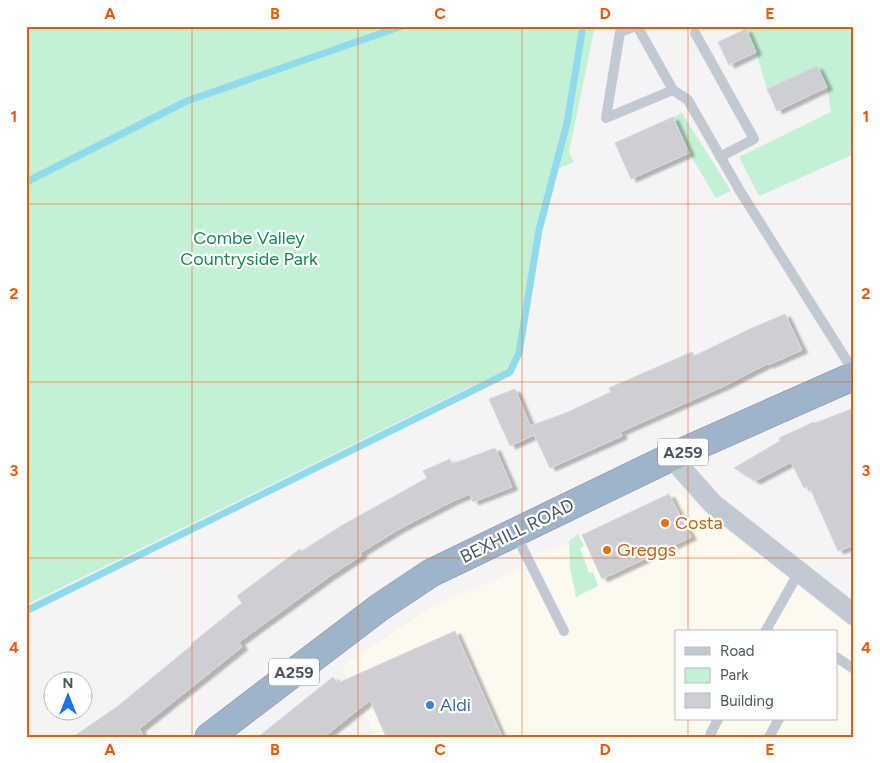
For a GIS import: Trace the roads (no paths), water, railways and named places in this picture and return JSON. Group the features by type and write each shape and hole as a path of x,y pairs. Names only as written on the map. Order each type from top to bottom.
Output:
{"highway":[{"name":"BEXHILL ROAD","path":"209,737 380,607 431,573 671,457 854,374"}],"street":[{"path":"671,457 713,504 854,615"}],"lane":[{"path":"673,90 606,118 620,32 636,26 673,90 688,100 740,191 854,374"},
{"path":"695,33 754,139 720,157"},
{"path":"515,532 564,631"},
{"path":"766,630 799,572"},
{"path":"838,659 854,669"},
{"path":"710,735 718,720"},
{"path":"768,737 778,720"}],"waterway":[{"path":"26,182 187,101 402,26"},
{"path":"26,611 510,372 519,353 539,230 567,123 582,32"}],"place":[{"name":"Costa","path":"665,523"},
{"name":"Greggs","path":"607,550"},
{"name":"Aldi","path":"430,705"}],"park label":[{"name":"Combe Valley Countryside Park","path":"249,248"}]}
